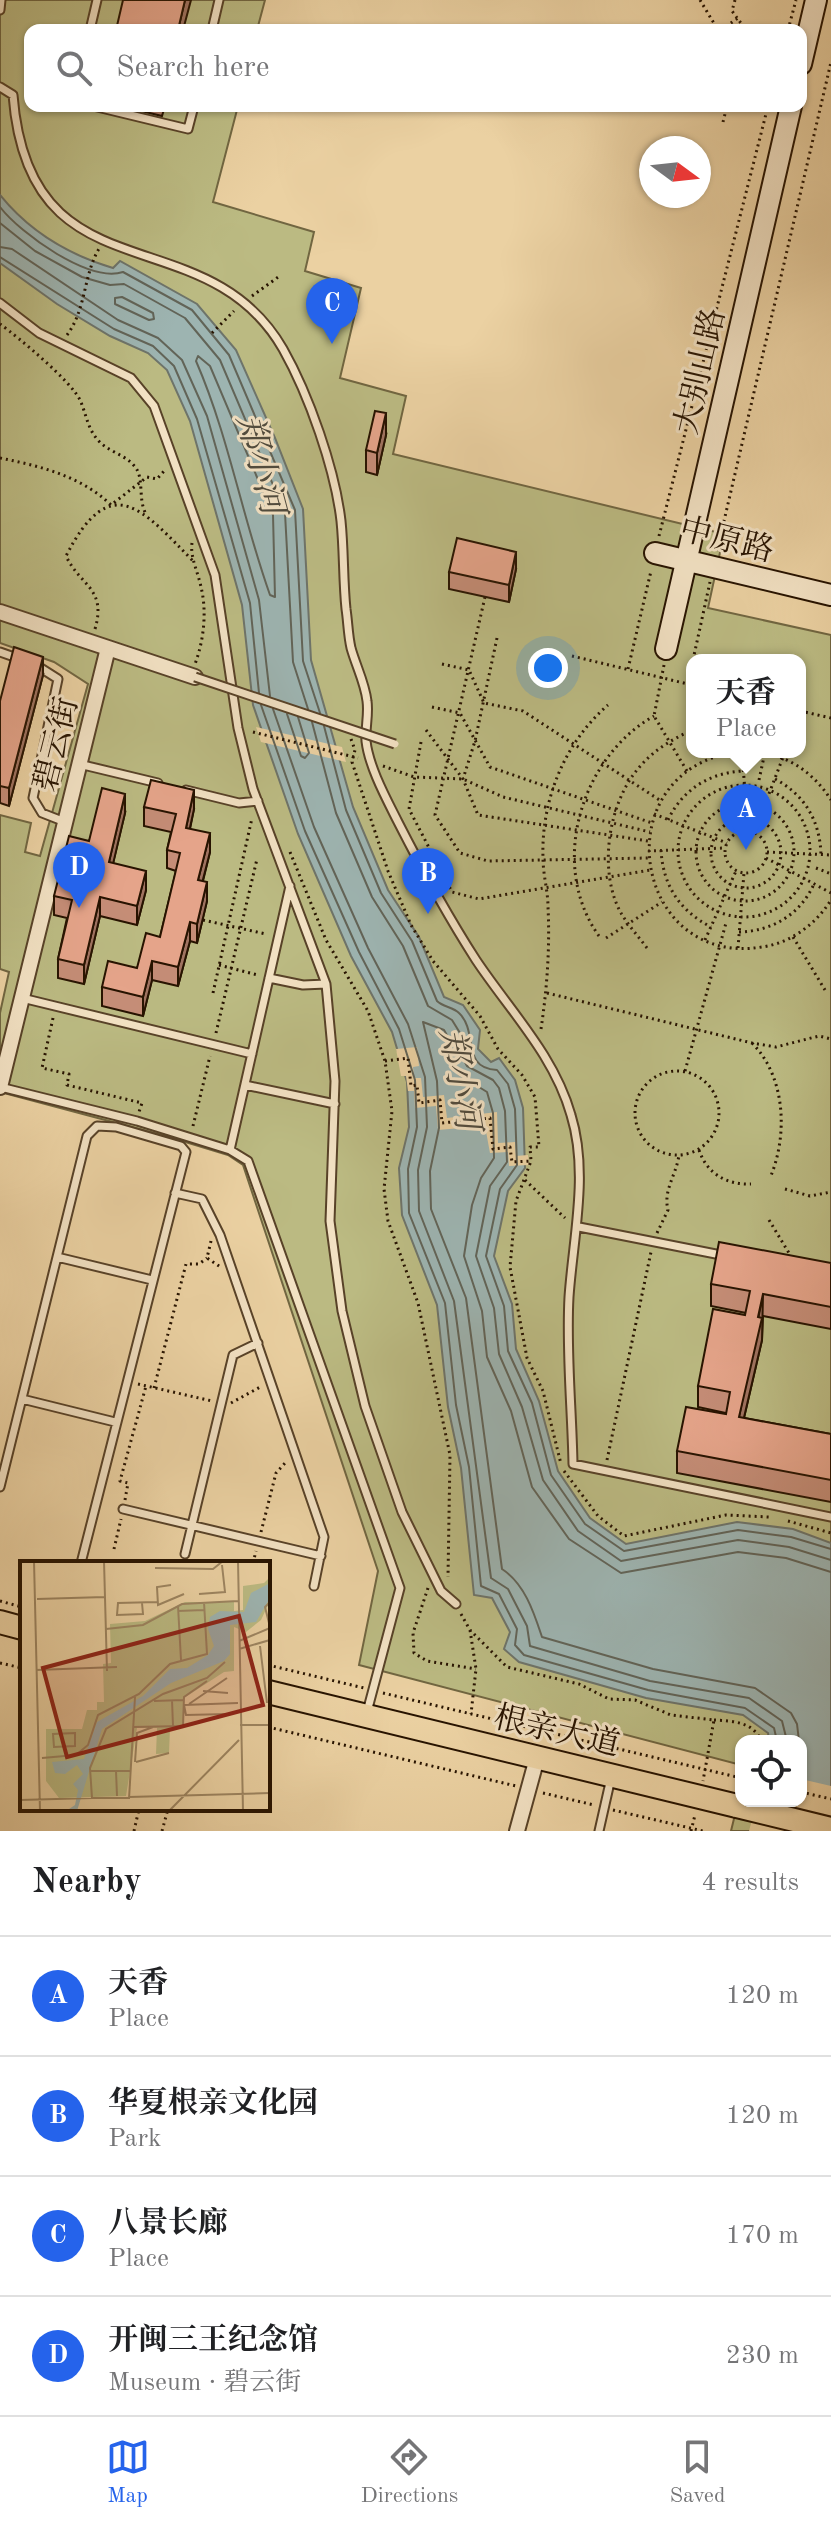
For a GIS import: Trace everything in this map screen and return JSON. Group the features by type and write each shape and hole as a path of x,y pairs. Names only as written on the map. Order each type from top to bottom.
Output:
{"main road":[{"path":"807,38 816,0"},
{"name":"大别山路","path":"666,649 790,112"},
{"name":"中原路","path":"655,553 831,595"},
{"path":"0,1622 20,1627"},
{"name":"根亲大道","path":"270,1693 831,1829"}],"street":[{"path":"0,612 193,676"},
{"name":"碧云街","path":"0,1087 108,648"},
{"path":"517,1831 537,1758"}],"lane":[{"path":"0,10 1,0"},
{"path":"91,24 97,0"},
{"path":"213,24 219,0"},
{"path":"0,87 13,95 15,119 26,159 46,198 58,213 104,242 197,271 260,319 282,346 328,457 337,491 351,646 367,697 366,742 377,780 427,881 477,962 554,1071 572,1117 579,1227 569,1298 573,1464 831,1517"},
{"path":"118,112 188,129 192,112"},
{"path":"0,303 39,333 131,378 154,406 215,575 238,728 258,801 326,984 335,1104 330,1221 342,1311 365,1406 402,1512 441,1591 456,1604"},
{"path":"0,652 49,670 58,679 33,798 42,813 65,822"},
{"path":"193,676 395,744"},
{"path":"79,764 166,786"},
{"path":"181,789 247,803 258,801"},
{"path":"230,1150 290,884"},
{"path":"269,978 303,985 326,984"},
{"path":"22,998 252,1054"},
{"path":"245,1085 335,1104"},
{"path":"0,1087 137,1121 230,1150 248,1161 400,1588 365,1717"},
{"path":"0,1487 87,1136 97,1126 116,1127 181,1146 186,1152 81,1561"},
{"path":"175,1193 202,1199 208,1206 258,1343 324,1537 314,1586"},
{"path":"579,1227 735,1258"},
{"path":"57,1257 152,1280"},
{"path":"185,1554 233,1355 258,1343"},
{"path":"22,1399 115,1422"},
{"path":"123,1509 321,1556"},
{"path":"599,1831 611,1776"}],"path":[{"path":"700,0 716,24"},
{"path":"735,0 732,11 742,24"},
{"path":"790,24 796,0"},
{"path":"729,24 738,18"},
{"path":"694,654 831,62"},
{"path":"723,122 726,112"},
{"path":"628,669 766,112"},
{"path":"76,323 89,280 91,261 97,252"},
{"path":"0,324 67,383 79,399 87,424 97,439 134,464 139,474 139,498 147,516"},
{"path":"0,458 55,470 98,493 111,505 134,507 194,562"},
{"path":"92,643 100,614 95,591 72,568 66,556 78,533 96,512 111,505 147,477 157,479 173,459"},
{"path":"193,676 202,647 204,611 191,544 200,534"},
{"path":"485,597 435,815 460,853 488,861 648,858"},
{"path":"463,779 475,741 497,638"},
{"path":"666,649 654,716 687,771"},
{"path":"572,656 686,683"},
{"path":"442,664 469,670"},
{"path":"469,670 484,703"},
{"path":"484,703 523,711 661,801"},
{"path":"538,1045 546,993 548,904 542,860 545,807 575,745 608,705"},
{"path":"432,707 460,713 490,767 652,823"},
{"path":"806,712 831,718"},
{"path":"599,936 584,910 578,882 576,859 580,815 603,763 625,736 654,716"},
{"path":"353,728 352,762 388,871 411,925 433,961 480,1016 498,1049 522,1075 535,1097 539,1147 530,1147 530,1161 516,1201 510,1267 527,1358 543,1391 555,1447 567,1479 590,1507 624,1536 726,1515 775,1517 831,1533"},
{"path":"426,730 463,779 478,815 648,841"},
{"path":"253,732 358,758 414,777 463,779 503,797 650,832"},
{"path":"647,948 620,912 609,858 613,823 616,810 637,769 669,741 686,733"},
{"path":"421,742 409,809 452,892 479,899 650,870"},
{"path":"715,758 687,771 654,814 648,858 662,902 681,924 705,940 738,948 766,947 793,937 817,919 831,900"},
{"path":"742,758 748,832"},
{"path":"759,780 764,758"},
{"path":"754,833 783,758 809,773 830,797"},
{"path":"668,820 680,799 698,784 720,774 743,771"},
{"path":"775,779 794,792 809,810 819,832 821,855"},
{"path":"744,784 770,790 787,801 800,816 810,854 804,878 778,908 760,915 740,917 718,912 691,892 681,872 677,850 682,825 702,799 722,788 744,784"},
{"path":"213,993 252,817 247,803"},
{"path":"746,803 764,807 787,825 794,853 790,871 768,896 741,901 725,896 706,881 699,866 697,849 701,833 722,809 746,803"},
{"path":"654,814 715,838 726,846"},
{"path":"747,818 759,820 777,837 781,853 779,865 765,882 743,888 730,884 716,869 712,849 715,838 728,824 747,818"},
{"path":"648,851 712,849 726,846 736,834 748,832 763,841 766,858 758,869 744,873 736,871 727,861 726,846"},
{"path":"661,850 664,874 674,896 691,914 711,927"},
{"path":"289,851 326,940 368,1011 385,1061 392,1111 384,1189 388,1221 418,1303 450,1455 447,1574 456,1604 470,1630 507,1667 579,1684 609,1699 635,1700 671,1715 734,1721 752,1727 757,1735"},
{"path":"767,852 831,855"},
{"path":"766,858 831,893"},
{"path":"190,1138 257,859"},
{"path":"816,868 831,874"},
{"path":"705,940 736,871"},
{"path":"738,948 744,873"},
{"path":"739,932 761,930 782,921 800,906 814,884"},
{"path":"606,938 662,902"},
{"path":"203,920 278,937"},
{"path":"685,1071 726,923"},
{"path":"793,937 825,990"},
{"path":"219,965 269,978"},
{"path":"546,993 776,1047 819,1036 831,1039"},
{"path":"56,1006 42,1068 69,1074 67,1085 142,1103 137,1121"},
{"path":"752,1043 765,1056 781,1110 782,1138 770,1178"},
{"path":"385,1061 408,1058 411,1086 417,1085 419,1103 440,1100 442,1123 490,1118 493,1149 510,1147 512,1162 530,1161"},
{"path":"668,1071 685,1071 707,1082 719,1105 716,1131 699,1150 679,1155 652,1148 641,1136 635,1121 635,1104 641,1089 653,1077 668,1071"},
{"path":"699,1150 709,1168 721,1179 751,1184"},
{"path":"605,1471 652,1243 668,1210 665,1197 677,1170 679,1155"},
{"path":"525,1180 535,1194 579,1227"},
{"path":"785,1189 810,1196 831,1192"},
{"path":"769,1220 795,1261"},
{"path":"154,1388 186,1264 199,1264 207,1258"},
{"path":"126,1382 219,1403 242,1400 249,1390 262,1386 273,1388"},
{"path":"114,1549 128,1483 120,1481 146,1386"},
{"path":"253,1561 276,1473 296,1455"},
{"path":"427,1592 413,1633 414,1653 427,1661 476,1669"},
{"path":"0,1601 20,1606"},
{"path":"470,1630 476,1669 471,1714"},
{"path":"0,1663 20,1668"},
{"path":"270,1665 735,1777"},
{"path":"691,1830 706,1770 714,1720"},
{"path":"270,1727 703,1831"},
{"path":"807,1793 831,1799"},
{"path":"134,1831 139,1811"},
{"path":"162,1831 167,1811"}],"shaded area":[{"path":"0,0 265,0 259,24 24,24 24,112 236,112 213,202 314,232 305,271 361,288 340,378 406,396 393,454 724,534 708,608 831,635 831,1831 731,1831 737,1807 807,1807 807,1735 735,1735 735,1763 359,1665 378,1571 243,1165 228,1155 169,1137 0,1092 0,1013 9,972 0,969 0,815 31,823 25,852 40,856 88,684 54,662 0,643"}],"water":[{"name":"郑小河","path":"0,195 24,220 66,249 113,268 120,261 197,304 236,350 303,509 311,660 353,807 388,890 419,937 444,997 463,1005 480,1030 478,1049 491,1062 499,1058 515,1080 523,1108 525,1168 508,1191 494,1256 512,1304 516,1349 539,1401 558,1471 590,1518 626,1544 737,1522 793,1529 831,1543 831,1831 807,1807 807,1735 768,1735 743,1715 646,1698 519,1662 504,1649 510,1632 492,1598 474,1595 461,1468 448,1407 437,1305 402,1215 399,1168 409,1127 407,1082 392,1032 351,956 298,834 253,705 242,605 190,421 167,370 148,353 110,336 57,304 0,263"}],"pier":[{"path":"256,727 342,747 346,762 261,742"},
{"path":"417,1047 419,1066 413,1067 414,1078 421,1078 423,1097 444,1095 447,1118 497,1112 498,1143 515,1142 516,1156 528,1155 529,1165 509,1166 508,1152 490,1153 485,1126 438,1130 436,1106 415,1108 414,1091 408,1091 406,1076 401,1076 396,1049"},
{"path":"807,1780 831,1786 831,1831 749,1831 755,1807 807,1807"}],"building":[{"path":"123,0 185,0 179,24 117,24"},
{"path":"375,411 386,413 377,453 366,450"},
{"path":"457,538 516,552 509,585 449,572"},
{"path":"14,647 43,657 9,788 0,786 0,701"},
{"path":"151,780 194,790 186,828 210,833 198,880 207,882 197,924 190,922 178,967 152,961 143,997 102,987 108,961 137,968 146,933 160,937 180,853 167,850 176,814 144,807"},
{"path":"102,788 125,794 109,862 146,871 137,906 100,897 84,965 58,959 72,900 54,896 69,836 89,841"},
{"path":"719,1242 831,1263 831,1307 763,1294 758,1317 762,1318 739,1417 831,1434 831,1480 677,1451 686,1407 726,1414 730,1392 698,1386 713,1309 745,1315 750,1291 711,1284"}],"place":[{"name":"八景长廊","path":"332,344"},
{"name":"天香","path":"746,850"},
{"name":"开闽三王纪念馆","path":"79,908"},
{"name":"华夏根亲文化园","path":"428,914"}]}
